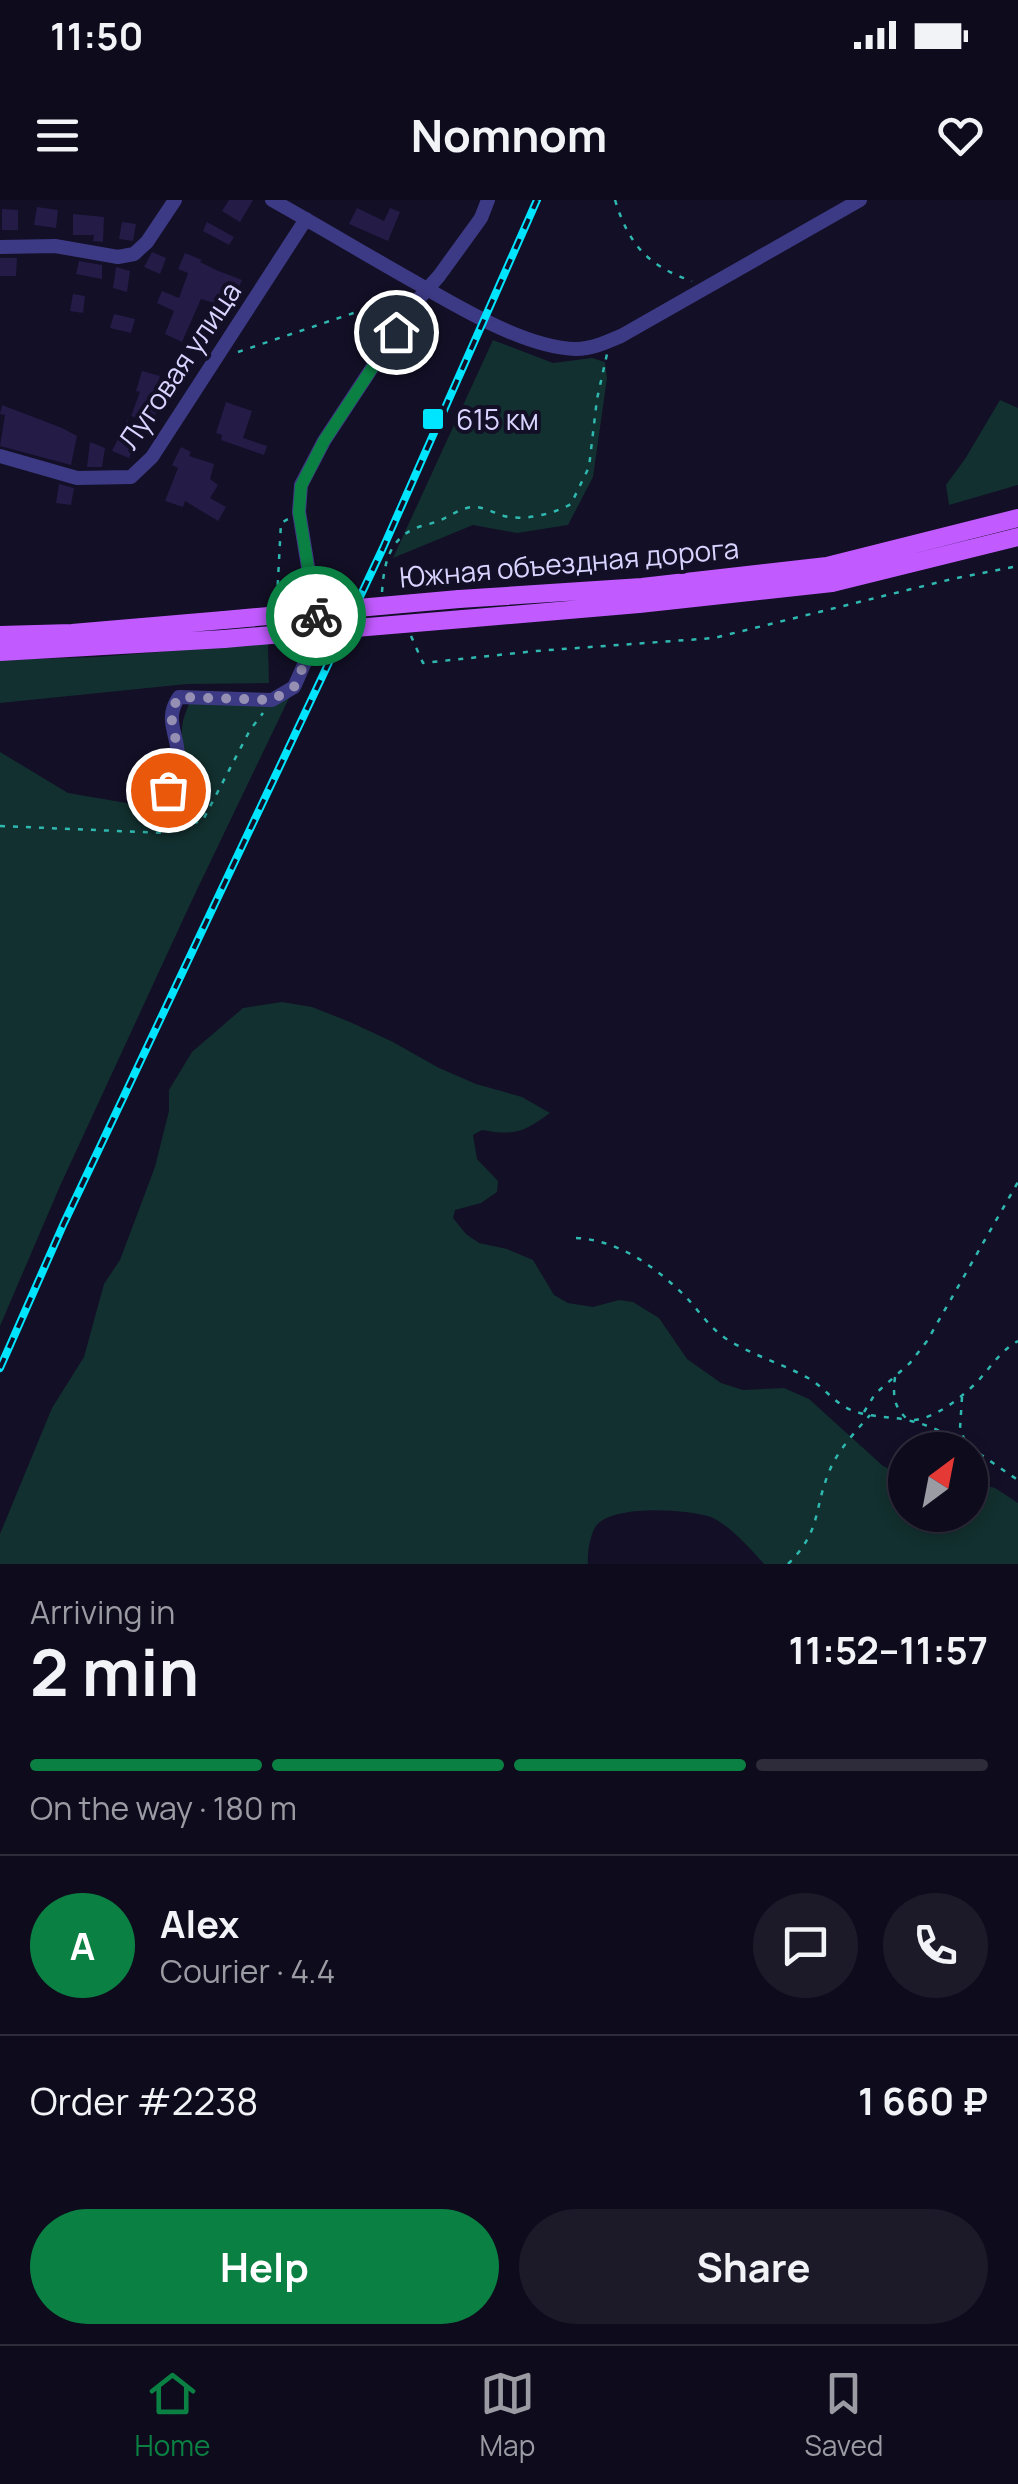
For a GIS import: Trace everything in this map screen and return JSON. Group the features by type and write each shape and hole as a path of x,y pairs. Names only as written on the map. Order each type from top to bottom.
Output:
{"main road":[{"name":"Южная объездная дорога","path":"0,652 461,609 827,566 1018,518"},
{"name":"Южная объездная дорога","path":"461,609 639,604 832,582 1018,537"},
{"name":"Южная объездная дорога","path":"0,635 224,629"}],"street":[{"path":"0,247 55,246 118,257 134,254 147,242 174,200"},
{"path":"272,200 462,310 522,336 580,349 620,336 860,200"},
{"path":"168,790 178,756 171,719 179,697 272,700 294,687 315,640 317,589 308,567 299,512 301,486 324,441 490,201"},
{"name":"Луговая улица","path":"0,456 77,478 131,477 152,457 306,218"}],"path":[{"path":"614,200 642,255 667,273 695,282 701,289"},
{"path":"217,358 426,289"},
{"path":"277,598 281,523 299,512"},
{"path":"0,826 166,833 203,820 250,730 272,700"},
{"path":"863,1413 875,1394 910,1363 927,1341 1018,1182"},
{"path":"576,1238 635,1256 684,1295 721,1335 802,1375 836,1402 870,1415 924,1419 962,1396 1005,1348 1018,1340"},
{"path":"895,1377 893,1396 898,1410 909,1420 939,1432"},
{"path":"961,1432 962,1396"},
{"path":"788,1564 814,1529 829,1470 870,1415"},
{"path":"988,1459 1018,1480"}],"green space":[{"path":"493,340 553,363 592,358 605,362 607,378 593,477 568,525 517,533 473,525 393,558"},
{"path":"1000,400 1018,408 1018,485 949,505 946,485"},
{"path":"268,643 269,683 187,684 0,703 0,660 97,657"},
{"path":"290,696 60,1186 0,1326 0,752 68,793 156,808 167,799 178,779 183,721 191,699"},
{"path":"282,1002 312,1007 393,1042 439,1068 522,1097 550,1113 519,1131 482,1130 473,1135 477,1159 498,1181 497,1192 481,1203 455,1210 453,1218 466,1234 479,1243 533,1260 554,1295 568,1303 593,1307 619,1300 633,1302 659,1318 687,1359 721,1383 743,1390 784,1388 809,1399 888,1468 888,1532 988,1532 988,1486 995,1488 1018,1503 1018,1564 764,1564 718,1520 686,1512 651,1510 617,1514 596,1526 589,1544 588,1564 0,1564 0,1534 52,1408 84,1357 104,1284 120,1260 155,1167 169,1111 169,1090 192,1052 243,1008"}],"building":[{"path":"229,200 253,200 240,222 222,211"},
{"path":"37,207 58,210 56,228 34,225"},
{"path":"357,208 384,221 390,208 400,212 388,241 349,224"},
{"path":"2,209 18,210 18,230 2,230"},
{"path":"73,214 104,217 103,242 93,241 94,235 73,235"},
{"path":"122,222 136,224 133,241 119,239"},
{"path":"207,222 234,237 229,245 203,231"},
{"path":"152,252 166,258 160,274 144,267"},
{"path":"185,253 242,280 230,308 201,299 182,342 165,334 174,311 157,303 162,291 179,298 188,273 178,269"},
{"path":"0,258 17,258 16,276 0,276"},
{"path":"79,261 102,265 102,279 76,274"},
{"path":"116,267 130,271 127,292 113,288"},
{"path":"73,294 85,296 83,313 70,311"},
{"path":"114,314 135,319 131,333 110,328"},
{"path":"142,371 160,376 151,406 158,408 152,424 131,416 140,392 136,391"},
{"path":"226,402 252,411 243,438 267,446 264,455 221,440 222,435 216,433"},
{"path":"2,405 77,436 71,465 0,446 5,415 0,414"},
{"path":"128,419 127,438 136,442 129,458 112,451"},
{"path":"90,442 105,448 102,467 87,467"},
{"path":"181,447 191,452 189,456 214,464 210,479 218,485 210,498 226,507 218,521 185,501 183,507 165,501 178,468 172,465"},
{"path":"59,484 74,488 71,505 56,503"},
{"path":"149,751 164,754 161,771 146,768"}],"railway":[{"path":"0,1368 64,1223 383,548 537,200"}],"way so far":[{"path":"168,790 178,756 171,719 179,697 272,700 294,687 315,640 316,616"}],"place":[{"name":"615 км","path":"433,419"}],"route":[{"path":"316,616 317,589 308,567 299,512 301,486 324,441 396,332"}]}
